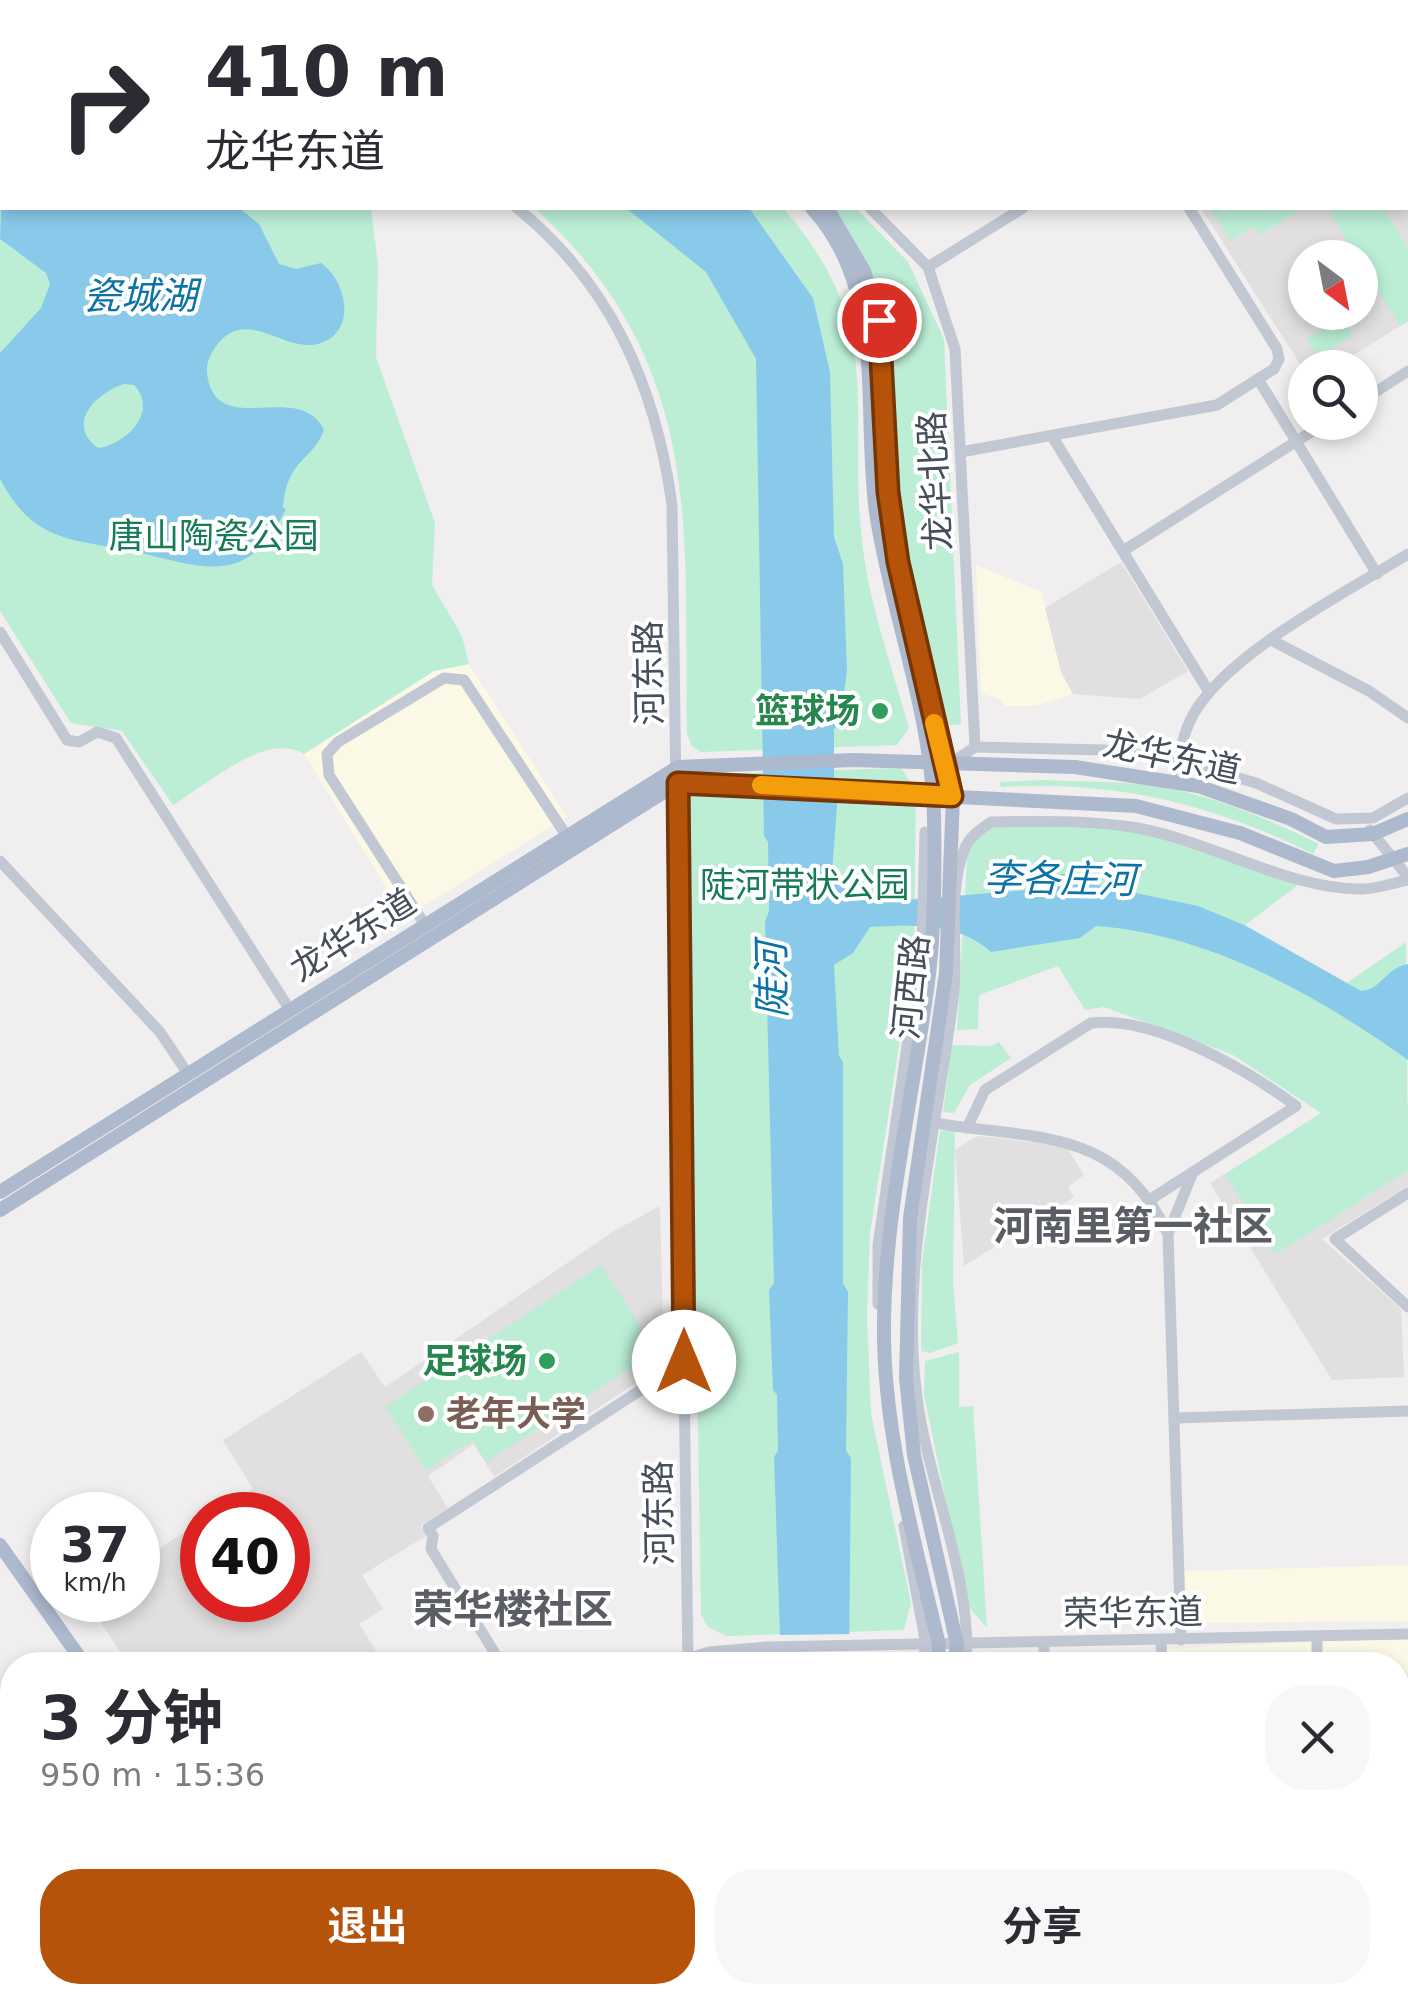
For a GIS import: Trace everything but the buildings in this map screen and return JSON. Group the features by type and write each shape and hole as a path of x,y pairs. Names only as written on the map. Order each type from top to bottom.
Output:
{"main road":[{"name":"河西路","path":"813,210 854,281 865,322 876,510 929,761 952,945 910,1218 906,1360 914,1455 962,1644 959,1652"},
{"name":"河西路","path":"828,210 864,271 879,320 888,492 898,562 952,796 941,880 926,944 888,1234 884,1321 892,1442 933,1652"},
{"name":"龙华东道","path":"0,1192 678,766 854,760 1075,767 1176,781 1236,799 1326,837 1373,834 1408,819"},
{"name":"龙华东道","path":"0,1210 678,783 1136,806 1240,833 1334,871 1401,857"},
{"path":"0,1544 75,1652"}],"street":[{"name":"河东路","path":"519,210 570,257 597,292 637,366 660,430 672,505 688,1652"},
{"name":"龙华北路","path":"872,210 928,266 955,348 975,747"},
{"path":"928,266 1020,210"},
{"path":"961,452 1217,404 1274,369 1279,359 1277,349 1190,210"},
{"path":"1378,391 1408,372"},
{"path":"1258,379 1376,574"},
{"path":"1052,436 1210,692"},
{"path":"1123,551 1299,440"},
{"path":"1176,781 1180,741 1210,692 1271,640 1408,554"},
{"path":"0,632 67,740 79,742 97,732 116,738 290,1010"},
{"path":"1271,640 1368,691 1408,718"},
{"path":"425,925 329,775 327,754 338,742 444,678 464,680 566,835"},
{"path":"947,765 975,747 1088,749 1179,760 1256,783 1336,819 1373,818 1408,798"},
{"path":"941,880 965,847 991,822 1062,821 1136,828 1197,842 1296,880 1363,889 1408,878 1401,857 1373,834 1362,818"},
{"path":"925,832 941,880"},
{"path":"0,861 160,1032 188,1074"},
{"path":"952,945 918,1264 916,1396 964,1652"},
{"path":"968,1128 985,1090 1091,1023 1106,1021 1149,1030 1208,1054 1258,1078 1296,1106 1152,1199"},
{"path":"935,1123 1070,1142 1126,1174 1152,1199 1168,1234 1182,1640"},
{"path":"1168,1234 1193,1172"},
{"path":"1408,1193 1335,1239 1408,1306"},
{"path":"494,1652 431,1549 433,1536 428,1528 684,1362"},
{"path":"1176,1418 1408,1411"},
{"name":"荣华东道","path":"736,1652 766,1647 1408,1634"},
{"path":"1317,1637 1317,1652"},
{"path":"1162,1640 1162,1652"},
{"path":"1044,1642 1044,1652"},
{"path":"928,1652 932,1645"}],"shaded area":[{"path":"1202,210 1408,210 1408,321 1361,350 1291,350"},
{"path":"1121,562 1188,671 1140,699 1073,694 1061,672 1045,608"},
{"path":"976,565 1042,592 1061,672 1073,694 1035,706 1005,706 1002,700 981,693"},
{"path":"469,664 567,817 405,918 304,754 434,671"},
{"path":"1377,1079 1408,1106 1408,1186 1322,1239 1401,1309 1404,1377 1332,1380 1210,1183"},
{"path":"977,1136 1066,1146 1084,1175 1068,1187 1074,1197 964,1266 955,1150"},
{"name":"老年大学","path":"660,1206 664,1364 494,1477 474,1444 428,1476 448,1508 420,1526 426,1536 362,1575 383,1609 359,1624 377,1652 120,1652 101,1622 160,1622 160,1548 180,1535 180,1622 310,1622 310,1492 248,1492 253,1489 223,1440 361,1352 385,1387 614,1231"},
{"path":"1408,1565 1408,1621 1184,1623 1184,1571"},
{"path":"1408,1637 1408,1652 1163,1649"}],"green space":[{"name":"唐山陶瓷公园","path":"0,210 371,210 378,265 376,357 435,523 432,585 462,636 469,664 434,671 304,754 272,749 254,754 173,805 122,731 71,723 0,611"},
{"path":"537,210 785,210 816,251 838,292 850,330 856,368 865,565 909,728 897,745 701,752 692,746 687,734 686,584 674,450 657,388 630,327 590,267"},
{"path":"834,210 858,210 908,262 944,339 961,724 940,726 902,571 894,506 890,374 878,298"},
{"path":"1211,210 1300,210 1260,235 1254,226 1231,241"},
{"path":"1328,210 1384,210 1408,248 1408,321 1400,326 1378,290 1378,240 1347,240"},
{"path":"1320,330 1348,330 1352,336 1329,350 1313,350 1306,339"},
{"name":"陡河带状公园","path":"901,768 916,790 914,950 870,1233 867,1316 871,1414 911,1603 904,1630 727,1636 708,1627 701,1615 688,794 696,780 708,774"},
{"path":"1000,782 1149,785 1193,794 1319,844 1313,854 1238,821 1162,799 1083,787 1001,787"},
{"path":"991,827 1125,829 1226,855 1298,885 1245,925 1347,983 1406,942 1408,1170 1276,1254 1225,1174 1321,1113 1233,1055 1104,1007 1085,1010 1058,966 979,995 978,1029 957,1030 968,845"},
{"path":"999,1042 1011,1058 970,1085 954,1113 943,1112 952,1045 991,1046"},
{"path":"955,1130 953,1280 958,1343 930,1353 921,1351 922,1262 940,1131"},
{"path":"601,1265 657,1351 486,1462 472,1441 426,1470 385,1407"},
{"path":"959,1352 959,1407 973,1406 987,1628 968,1606 924,1395 925,1361"}],"water":[{"name":"瓷城湖","path":"1,210 242,210 259,224 279,264 296,269 321,263 330,271 344,306 339,329 331,338 305,345 241,330 217,345 208,361 213,393 225,404 296,409 312,415 324,430 289,479 283,508 286,509 256,552 240,562 222,566 182,563 58,535 27,516 13,501 0,479 0,353 41,308 50,284 46,273 0,239","holes":["124,384 134,385 141,395 141,415 129,433 98,448 88,439 84,420 103,394"]},
{"path":"628,210 750,210 813,298 830,372 834,537 843,564 847,671 840,723 834,729 834,785 838,792 832,874 851,883 869,903 1027,890 1060,874 1074,874 1093,884 1198,906 1244,925 1361,991 1374,987 1395,969 1408,964 1408,1060 1337,1013 1260,972 1180,941 1138,931 1096,926 1080,938 991,952 949,930 870,927 853,953 834,965 839,1056 843,1062 843,1283 848,1292 846,1451 851,1458 849,1652 781,1652 774,1457 778,1451 777,1395 773,1390 769,1290 774,1283 765,922 769,911 768,842 764,836 756,359 706,272"}],"pier":[{"path":"855,1634 854,1652 776,1652 777,1635"}],"slow traffic":[{"path":"761,785 952,796 934,723"}],"place":[{"name":"篮球场","path":"880,711"},
{"name":"足球场","path":"547,1361"},
{"name":"老年大学","path":"426,1414"}],"district":[{"name":"河南里第一社区","path":"1133,1226"},
{"name":"荣华楼社区","path":"513,1609"}],"route":[{"path":"684,1362 678,783 952,796 898,562 888,492 879,320"}],"water label":[{"name":"李各庄河","path":"1060,879"},
{"name":"陡河","path":"772,980"}]}
